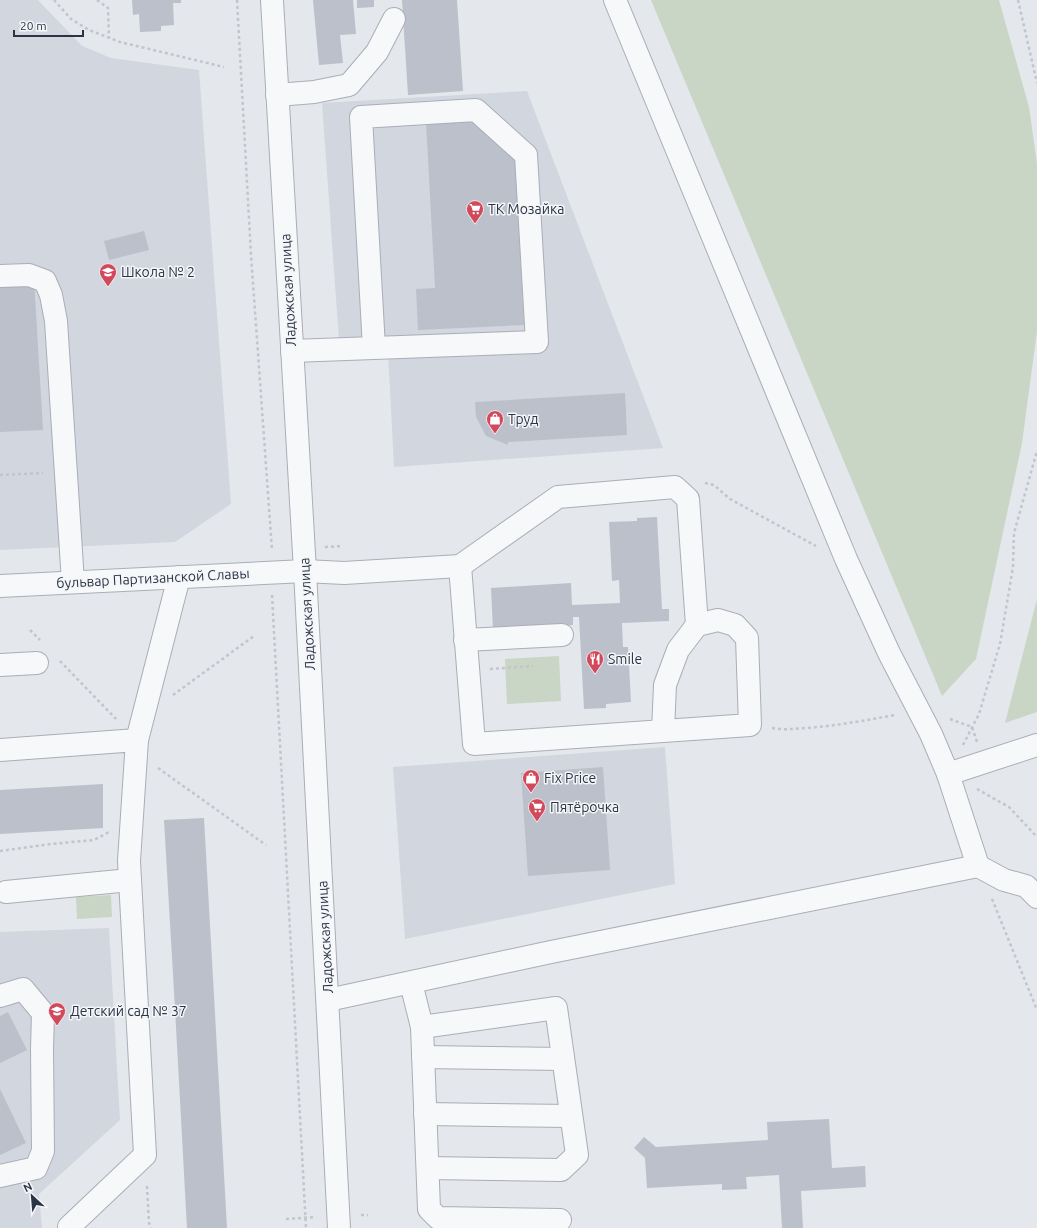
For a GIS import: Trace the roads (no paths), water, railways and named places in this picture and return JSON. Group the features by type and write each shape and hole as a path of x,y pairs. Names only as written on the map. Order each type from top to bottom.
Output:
{"street":[{"name":"Ладожская улица","path":"272,0 305,571 340,1228"},
{"path":"615,0 846,559 889,653 931,734 948,774 978,866"},
{"path":"277,95 314,92 349,85 377,52 394,19"},
{"path":"292,351 374,348 537,342 526,155 476,110 361,117 374,348"},
{"path":"0,276 28,275 45,281 50,295 56,321 73,582"},
{"path":"663,730 665,685 678,650 696,625 688,500 675,487 558,497 460,566 474,744 750,725 747,638 735,625 718,620 696,625"},
{"name":"бульвар Партизанской Славы","path":"0,586 305,571 344,573 460,566"},
{"path":"69,1228 145,1155 129,861 131,821 137,746 143,717 180,577"},
{"path":"465,640 562,634"},
{"path":"0,665 47,660"},
{"path":"0,750 137,746"},
{"path":"948,774 1037,746"},
{"path":"328,1000 567,949 978,866 1004,880 1026,886 1037,897"},
{"path":"6,892 130,880"},
{"path":"411,982 422,1027 429,1209 438,1218 560,1220"},
{"path":"0,996 23,990 43,1012 43,1151 36,1168 0,1176"},
{"path":"422,1027 556,1008 577,1155 561,1170 428,1168"},
{"path":"423,1056 563,1059"},
{"path":"425,1114 571,1116"}],"place":[{"name":"ТК Мозайка","path":"475,224"},
{"name":"Школа № 2","path":"108,287"},
{"name":"Труд","path":"495,434"},
{"name":"Smile","path":"595,674"},
{"name":"Fix Price","path":"531,793"},
{"name":"Пятёрочка","path":"537,822"},
{"name":"Детский сад № 37","path":"57,1026"}]}
